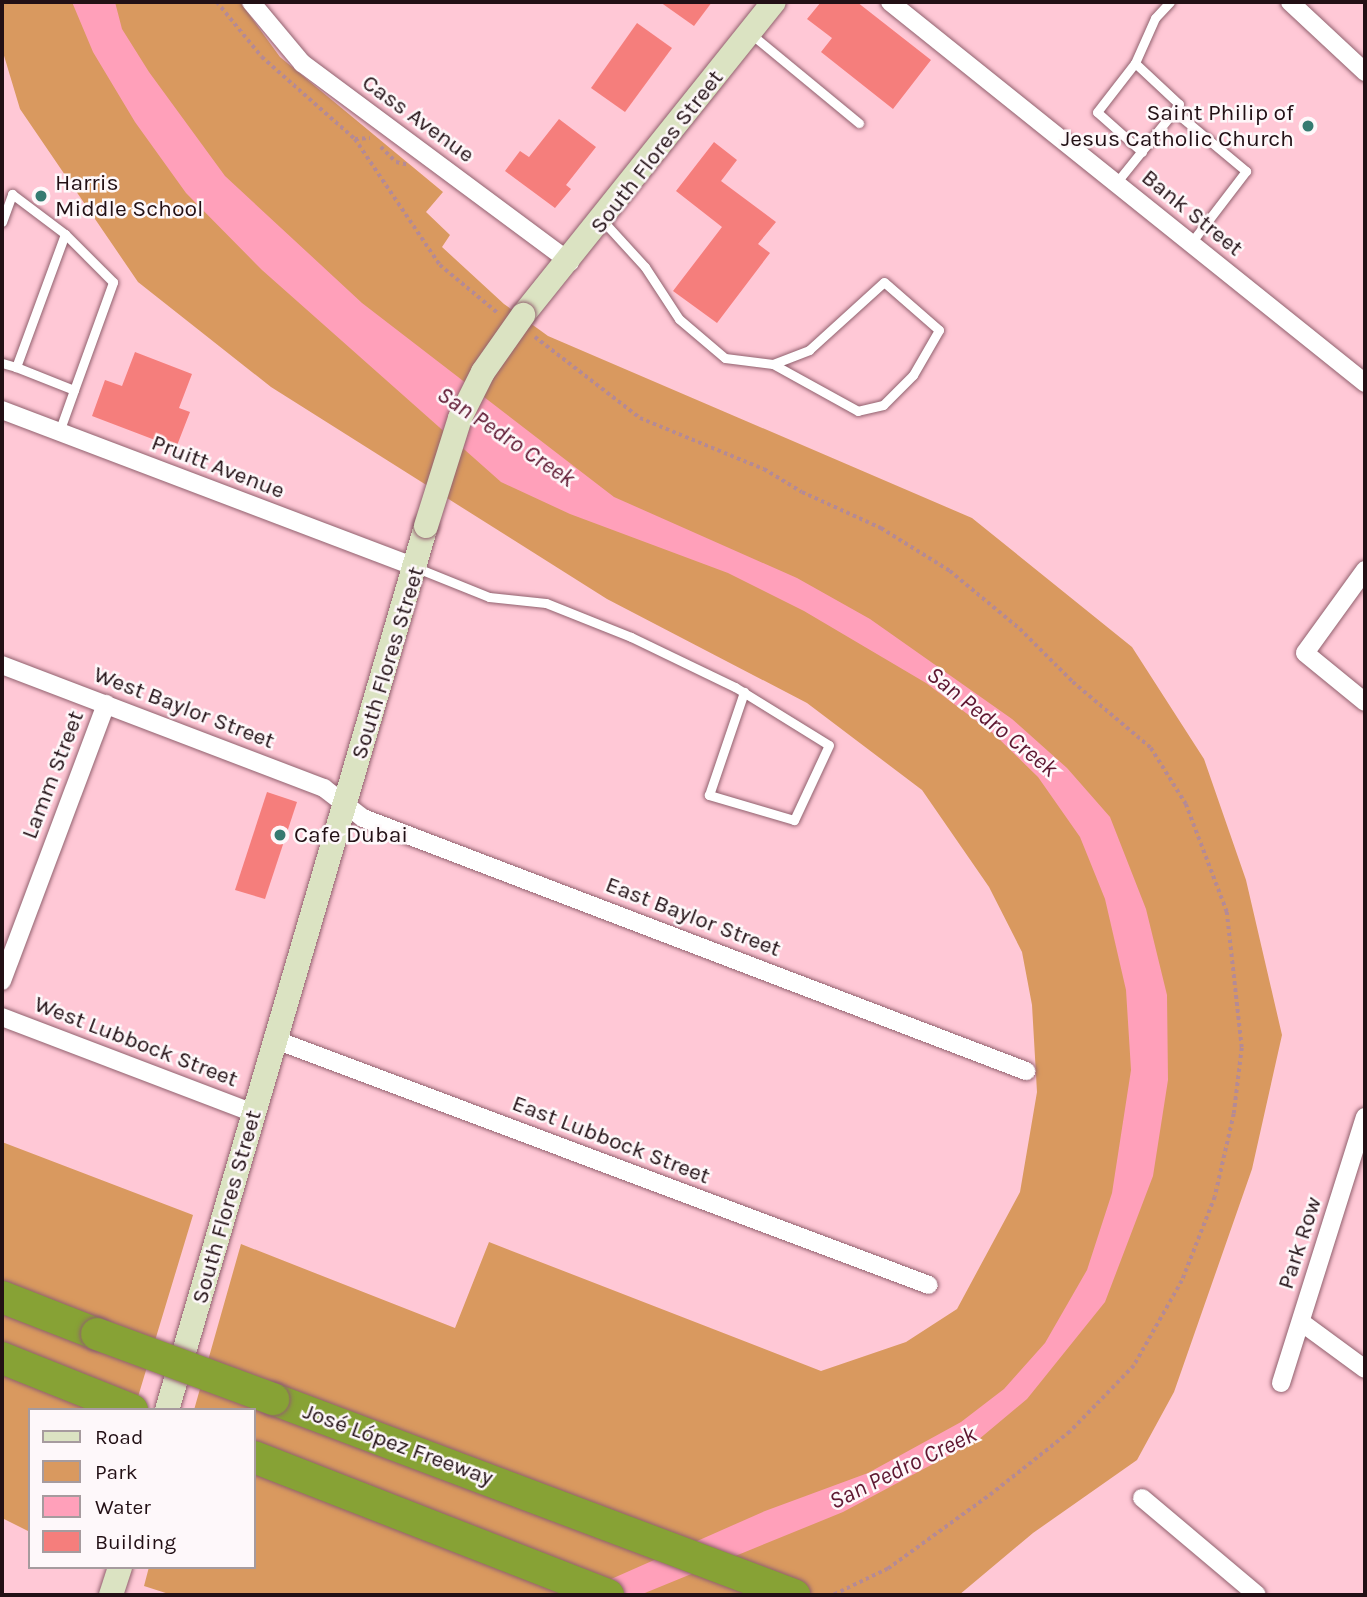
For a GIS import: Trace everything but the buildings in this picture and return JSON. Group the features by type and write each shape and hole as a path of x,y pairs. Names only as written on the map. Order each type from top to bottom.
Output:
{"highway":[{"name":"José López Freeway","path":"2,1297 794,1595"},
{"path":"2,1361 127,1408"},
{"path":"256,1458 608,1595"}],"main road":[{"name":"South Flores Street","path":"168,1408 460,418 483,372 519,322 570,262 774,2"},
{"path":"111,1595 119,1569"}],"street":[{"name":"Cass Avenue","path":"251,2 302,63 570,262"},
{"name":"Bank Street","path":"890,2 1365,383"},
{"path":"1290,2 1365,72"},
{"name":"Pruitt Avenue","path":"2,410 416,568"},
{"path":"1365,570 1305,653 1365,702"},
{"name":"West Baylor Street","path":"2,665 324,788 345,804"},
{"name":"Lamm Street","path":"2,981 106,704"},
{"name":"East Baylor Street","path":"345,804 366,819 1026,1071"},
{"name":"West Lubbock Street","path":"2,1017 253,1114"},
{"name":"East Lubbock Street","path":"276,1040 929,1286"},
{"name":"Park Row","path":"1281,1382 1365,1117"},
{"path":"1301,1322 1365,1369"},
{"path":"1142,1498 1257,1595"}],"lane":[{"path":"1142,152 1097,113 1135,63 1155,18 1170,2"},
{"path":"750,33 859,123"},
{"path":"1115,183 1179,104 1135,63"},
{"path":"1174,111 1246,171 1191,243"},
{"path":"2,222 12,194 65,234 113,282 59,432"},
{"path":"603,220 645,267 679,319 724,358 773,364 858,411 883,405 913,374 939,330 884,282 809,350 773,364"},
{"path":"16,368 65,234"},
{"path":"2,363 74,390"},
{"path":"416,568 489,597 546,603 631,637 744,692 829,745 794,820 709,795 744,692"}],"path":[{"path":"217,2 262,57 355,139 440,265 477,299 519,322 639,418 764,469 802,492 881,528 950,571 1020,629 1073,682 1151,748 1186,804 1227,912 1242,1048 1234,1114 1215,1197 1182,1282 1141,1354 1070,1432 993,1493 888,1569 834,1595"},
{"path":"355,139 372,138 396,162 415,164"}],"green space":[{"path":"2,2 240,2 280,57 443,192 426,212 450,235 442,247 504,304 548,336 972,518 1132,647 1204,759 1246,880 1282,1035 1252,1169 1174,1392 1137,1460 1033,1533 959,1595 172,1595 144,1586 148,1569 256,1569 256,1408 195,1408 241,1244 455,1328 489,1242 821,1371 906,1342 957,1309 1020,1192 1037,1092 1032,1005 1022,952 989,887 922,790 807,703 607,599 271,387 138,282 20,109 2,49"},
{"path":"2,1142 193,1215 135,1408 28,1408 28,1531 2,1518"}],"water":[{"name":"San Pedro Creek","path":"72,2 115,2 122,29 149,72 225,176 362,303 614,497 797,578 870,619 1012,719 1067,768 1110,817 1146,909 1167,995 1168,1080 1153,1176 1105,1302 1027,1399 978,1440 843,1512 640,1595 575,1595 765,1511 868,1473 961,1422 1004,1389 1045,1343 1087,1270 1112,1193 1131,1070 1126,990 1105,899 1080,837 1038,777 994,734 926,683 804,611 728,573 570,514 501,482 262,270 186,193 135,122 93,52"}],"place":[{"name":"Saint Philip of Jesus Catholic Church","path":"1308,126"},
{"name":"Harris Middle School","path":"41,196"},
{"name":"Cafe Dubai","path":"280,835"}]}
